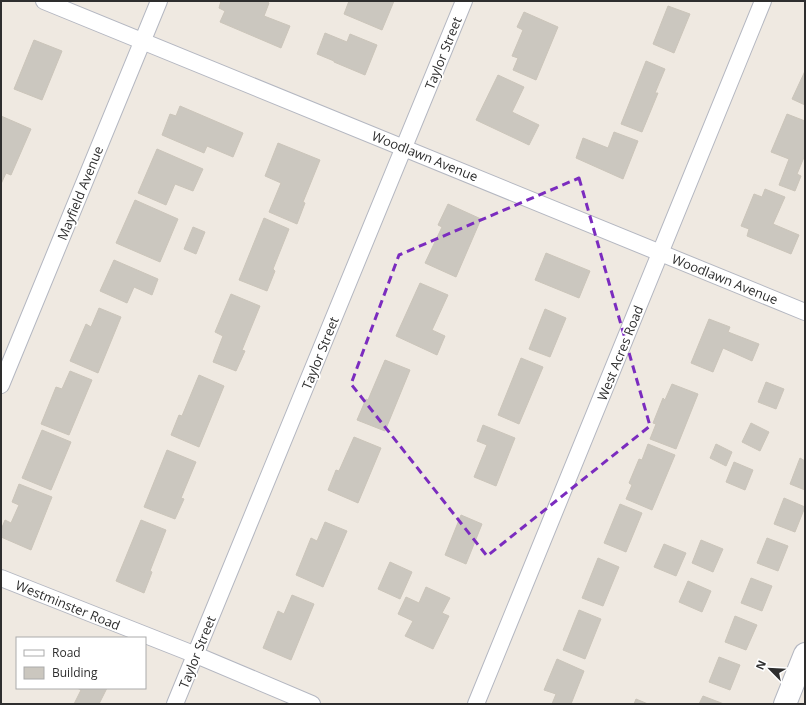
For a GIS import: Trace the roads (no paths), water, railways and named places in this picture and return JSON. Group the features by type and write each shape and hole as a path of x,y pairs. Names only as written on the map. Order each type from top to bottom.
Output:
{"street":[{"name":"Woodlawn Avenue","path":"44,1 805,312"},
{"name":"Mayfield Avenue","path":"1,385 159,1"},
{"name":"Taylor Street","path":"175,704 464,1"},
{"name":"West Acres Road","path":"476,704 763,1"},
{"name":"Westminster Road","path":"1,578 196,655 312,704"},
{"path":"785,704 805,654"}]}
